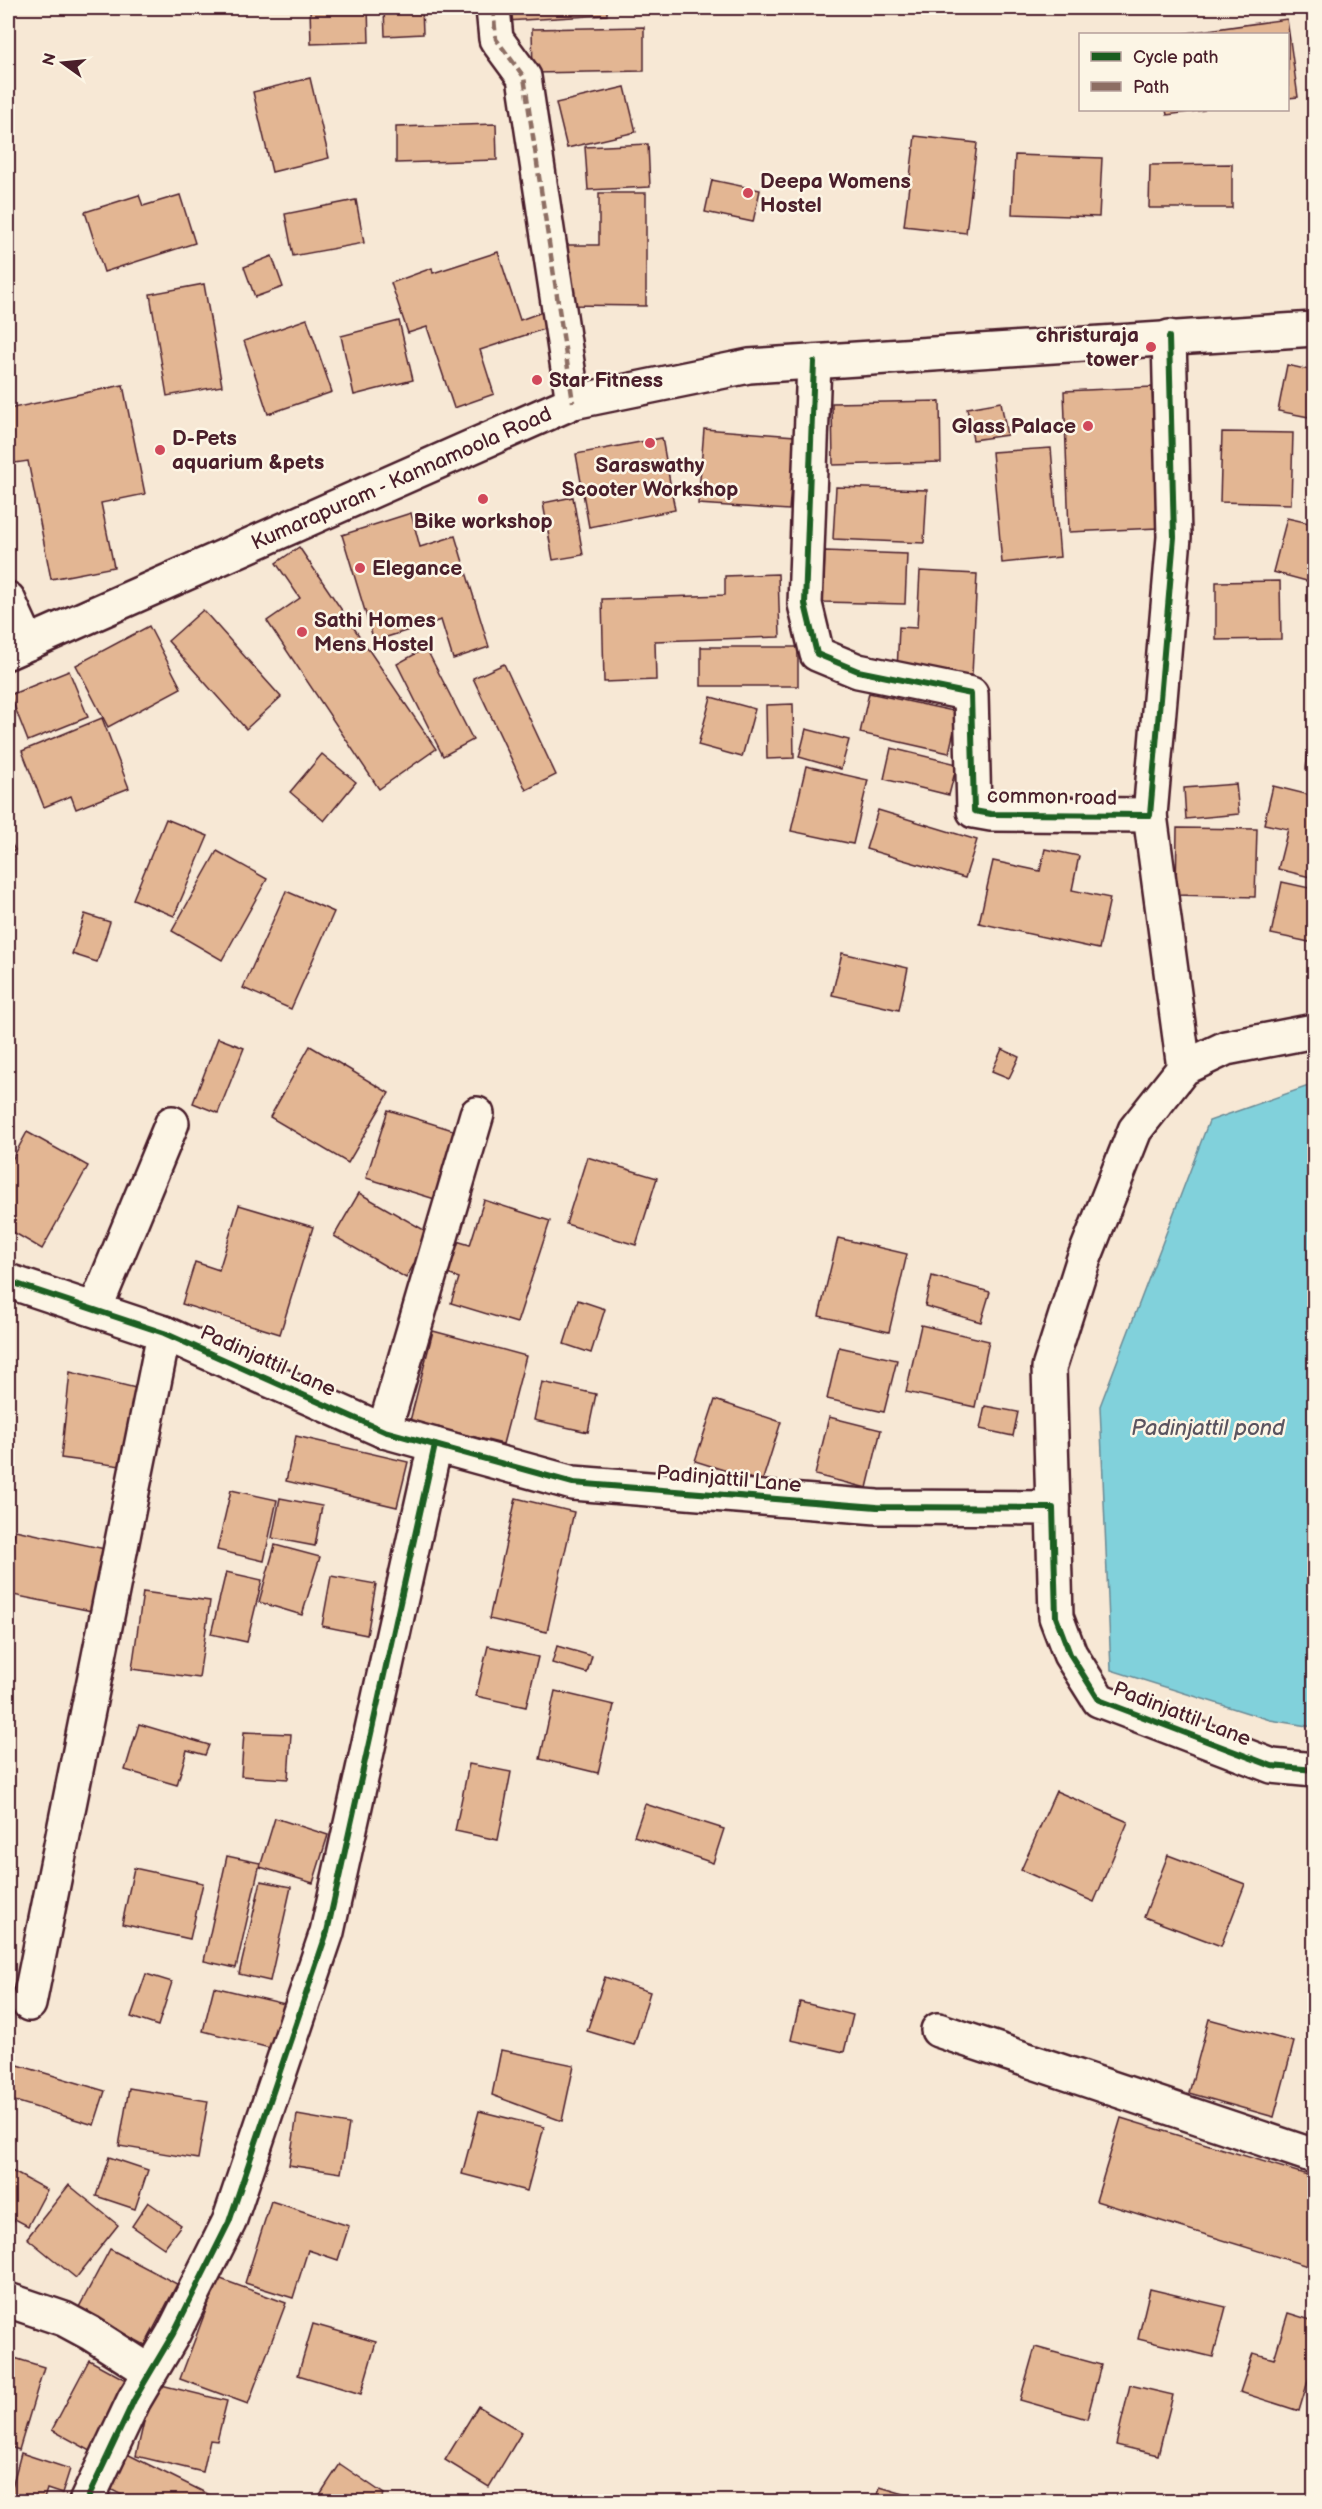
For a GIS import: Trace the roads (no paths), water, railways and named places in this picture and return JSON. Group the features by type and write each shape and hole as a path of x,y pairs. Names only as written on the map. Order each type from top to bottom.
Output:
{"street":[{"path":"493,8 496,39 524,77 573,402"},
{"name":"Kumarapuram - Kannamoola Road","path":"18,647 573,402 749,366 1314,329"},
{"path":"1169,337 1174,537 1150,815 1184,1068"},
{"name":"common road","path":"814,362 805,604 816,654 858,671 971,694 974,811 991,814 1150,815"},
{"path":"8,599 18,647"},
{"path":"1053,1508 1049,1368 1083,1261 1136,1130 1184,1068 1226,1048 1314,1031"},
{"path":"384,1431 477,1114"},
{"path":"95,1309 172,1123"},
{"name":"Padinjattil Lane","path":"8,1281 164,1333 384,1431 573,1483 877,1507 1053,1508 1056,1617 1070,1654 1099,1700 1272,1766 1314,1770"},
{"path":"29,2004 164,1333"},
{"path":"86,2502 149,2371 173,2334 229,2222 327,1932 435,1445"},
{"path":"938,2030 1314,2156"},
{"path":"8,2300 63,2319 90,2332 149,2371"}],"water":[{"name":"Padinjattil pond","path":"1314,1084 1314,1727 1270,1720 1111,1670 1100,1406 1209,1121"}],"place":[{"name":"Deepa Womens Hostel","path":"748,193"},
{"name":"christuraja tower","path":"1151,347"},
{"name":"Star Fitness","path":"537,380"},
{"name":"Glass Palace","path":"1088,426"},
{"name":"Saraswathy Scooter Workshop","path":"650,443"},
{"name":"D-Pets aquarium &pets","path":"160,450"},
{"name":"Bike workshop","path":"483,499"},
{"name":"Elegance","path":"360,568"},
{"name":"Sathi Homes Mens Hostel","path":"302,632"}]}
